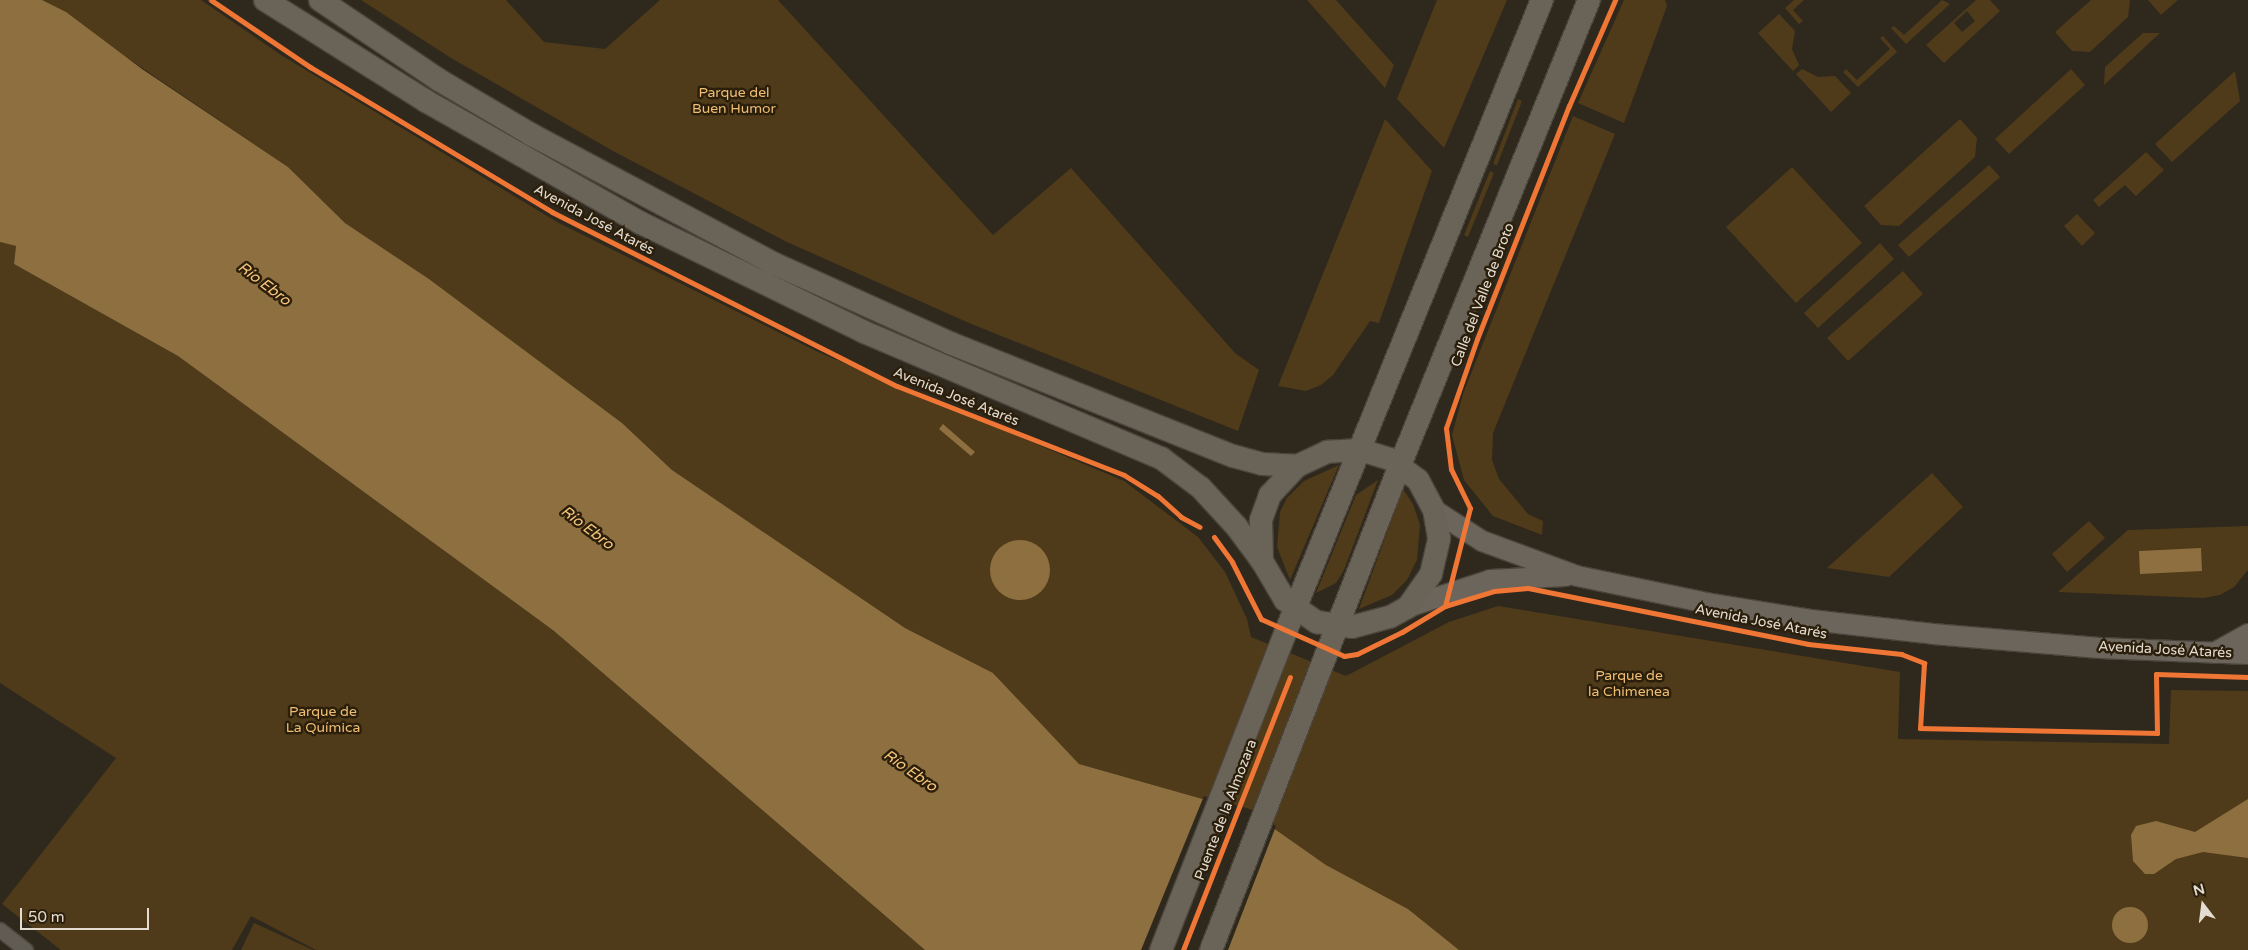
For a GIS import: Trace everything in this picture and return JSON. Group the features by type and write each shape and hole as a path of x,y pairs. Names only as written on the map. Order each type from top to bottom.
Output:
{"main road":[{"name":"Avenida José Atarés","path":"265,0 426,102 641,222 864,332 1161,458 1201,488 1262,561 1277,590 1294,610 1317,622 1338,627 1369,624 1408,606 1490,580 1577,576"},
{"name":"Avenida José Atarés","path":"320,0 440,80 532,135 775,264 950,343 1233,456 1262,464 1297,466"},
{"path":"1294,610 1542,0"},
{"name":"Calle del Valle de Broto","path":"1211,950 1400,464 1589,0"},
{"name":"Avenida José Atarés","path":"1262,561 1260,530 1265,506 1277,486 1297,466 1327,452 1360,450 1400,464 1418,480 1434,510 1439,538 1431,574 1408,606"},
{"name":"Avenida José Atarés","path":"1434,510 1482,541 1577,576 1811,620 2013,641 2212,654 2248,654"},
{"name":"Puente de la Almozara","path":"1161,950 1294,610"},
{"path":"2212,654 2248,634"}],"street":[{"path":"0,930 26,950"}],"green space":[{"name":"Parque de la Chimenea","path":"42,0 201,0 281,55 557,222 818,352 1124,481 1198,537 1225,572 1247,619 1251,637 1346,676 1449,622 1498,606 1900,672 1898,739 2169,744 2171,690 2248,691 2248,950 1459,950 1408,909 1326,865 1252,813 1079,764 993,673 905,628 672,470 622,423 429,279 345,223 288,167"},
{"name":"Parque del Buen Humor","path":"361,0 506,0 544,42 605,49 660,0 778,0 993,235 1071,168 1235,353 1259,370 1238,431 969,323 787,242 613,151 451,58"},
{"path":"1307,0 1336,0 1394,65 1385,88"},
{"path":"1437,0 1507,0 1444,148 1397,99"},
{"path":"1624,0 1665,0 1667,6 1624,123 1578,103"},
{"path":"1794,0 1804,0 1793,10 1803,21 1799,24 1785,8"},
{"path":"1942,0 1950,4 1906,44 1891,28 1894,26 1904,35"},
{"path":"1976,0 1990,0 2000,11 1944,63 1926,45","holes":["1967,11 1975,21 1962,32 1954,23"]},
{"path":"2091,0 2130,0 2128,17 2090,52 2072,51 2055,32"},
{"path":"2148,0 2178,0 2161,15"},
{"path":"1779,14 1795,31 1792,49 1799,65 1793,71 1758,33"},
{"path":"2143,33 2160,33 2104,85 2105,67"},
{"path":"1883,36 1897,52 1858,87 1843,72 1846,69 1857,80 1890,49 1880,38"},
{"path":"1802,69 1818,77 1835,76 1851,93 1831,112 1796,74"},
{"path":"2071,69 2085,85 2009,154 1995,139"},
{"path":"2235,71 2240,101 2172,162 2155,144"},
{"path":"1518,99 1522,101 1497,165 1493,164"},
{"path":"1573,116 1615,134 1493,433 1492,460 1499,479 1528,514 1543,521 1542,535 1493,516 1464,480 1452,435 1463,394"},
{"path":"1385,119 1432,171 1379,323 1370,321 1333,375 1321,385 1306,391 1278,386"},
{"path":"1960,119 1977,138 1975,157 1899,226 1881,225 1864,206"},
{"path":"2146,152 2164,170 2136,196 2125,185 2099,207 2093,200"},
{"path":"1989,165 2000,177 1909,257 1898,245"},
{"path":"1792,167 1862,243 1796,303 1726,227"},
{"path":"1490,171 1494,173 1468,237 1464,235"},
{"path":"2077,214 2095,233 2082,246 2064,226"},
{"name":"Parque de La Química","path":"0,242 16,246 14,264 178,356 554,631 925,950 316,950 251,916 232,950 61,950 2,904 116,758 0,683"},
{"path":"1880,243 1894,259 1818,328 1804,313"},
{"path":"1903,271 1923,294 1848,361 1827,338"},
{"path":"1339,465 1290,580 1277,547 1280,512 1287,498 1304,481"},
{"path":"1932,473 1963,507 1889,577 1827,568"},
{"path":"1378,480 1344,570 1336,583 1316,593 1356,495"},
{"path":"1403,489 1413,504 1420,525 1417,560 1407,580 1392,595 1359,609"},
{"path":"2089,521 2105,538 2067,572 2052,554"},
{"path":"2248,526 2248,570 2234,587 2220,595 2204,598 2058,592 2128,530"},
{"path":"254,923 313,950 241,950"}],"water":[{"name":"Río Ebro","path":"0,0 42,0 66,12 142,69 288,167 345,223 429,279 622,423 672,470 905,628 993,673 1079,764 1252,813 1326,865 1408,909 1459,950 925,950 554,631 178,356 14,264 16,246 0,242"},
{"path":"943,424 975,452 971,456 939,429"},
{"path":"1014,540 1026,540 1037,545 1045,553 1050,564 1048,582 1037,595 1026,600 1014,600 1003,595 995,587 990,576 990,564 995,553 1003,545"},
{"path":"2201,548 2202,571 2140,574 2139,551"},
{"path":"2248,799 2248,858 2203,852 2176,859 2154,874 2145,874 2133,861 2131,835 2136,826 2156,821 2195,832"},
{"path":"2130,907 2137,908 2143,912 2147,918 2147,932 2143,938 2137,942 2130,943 2123,942 2117,938 2113,932 2112,925 2113,918 2117,912 2123,908"}],"pier":[{"path":"1204,796 1253,810 1276,826 1228,950 1141,950"}],"cycle path":[{"path":"211,0 310,67 552,212 897,386 1124,475 1158,496 1181,517 1200,527"},
{"path":"1445,606 1470,508 1451,469 1446,428 1477,339 1569,106 1615,0"},
{"path":"1214,537 1232,562 1261,619 1344,656 1357,654 1402,632 1445,606 1494,591 1528,588 1808,644 1901,654 1924,663 1920,728 2157,733 2156,674 2248,677"},
{"path":"1183,950 1290,677"}]}
